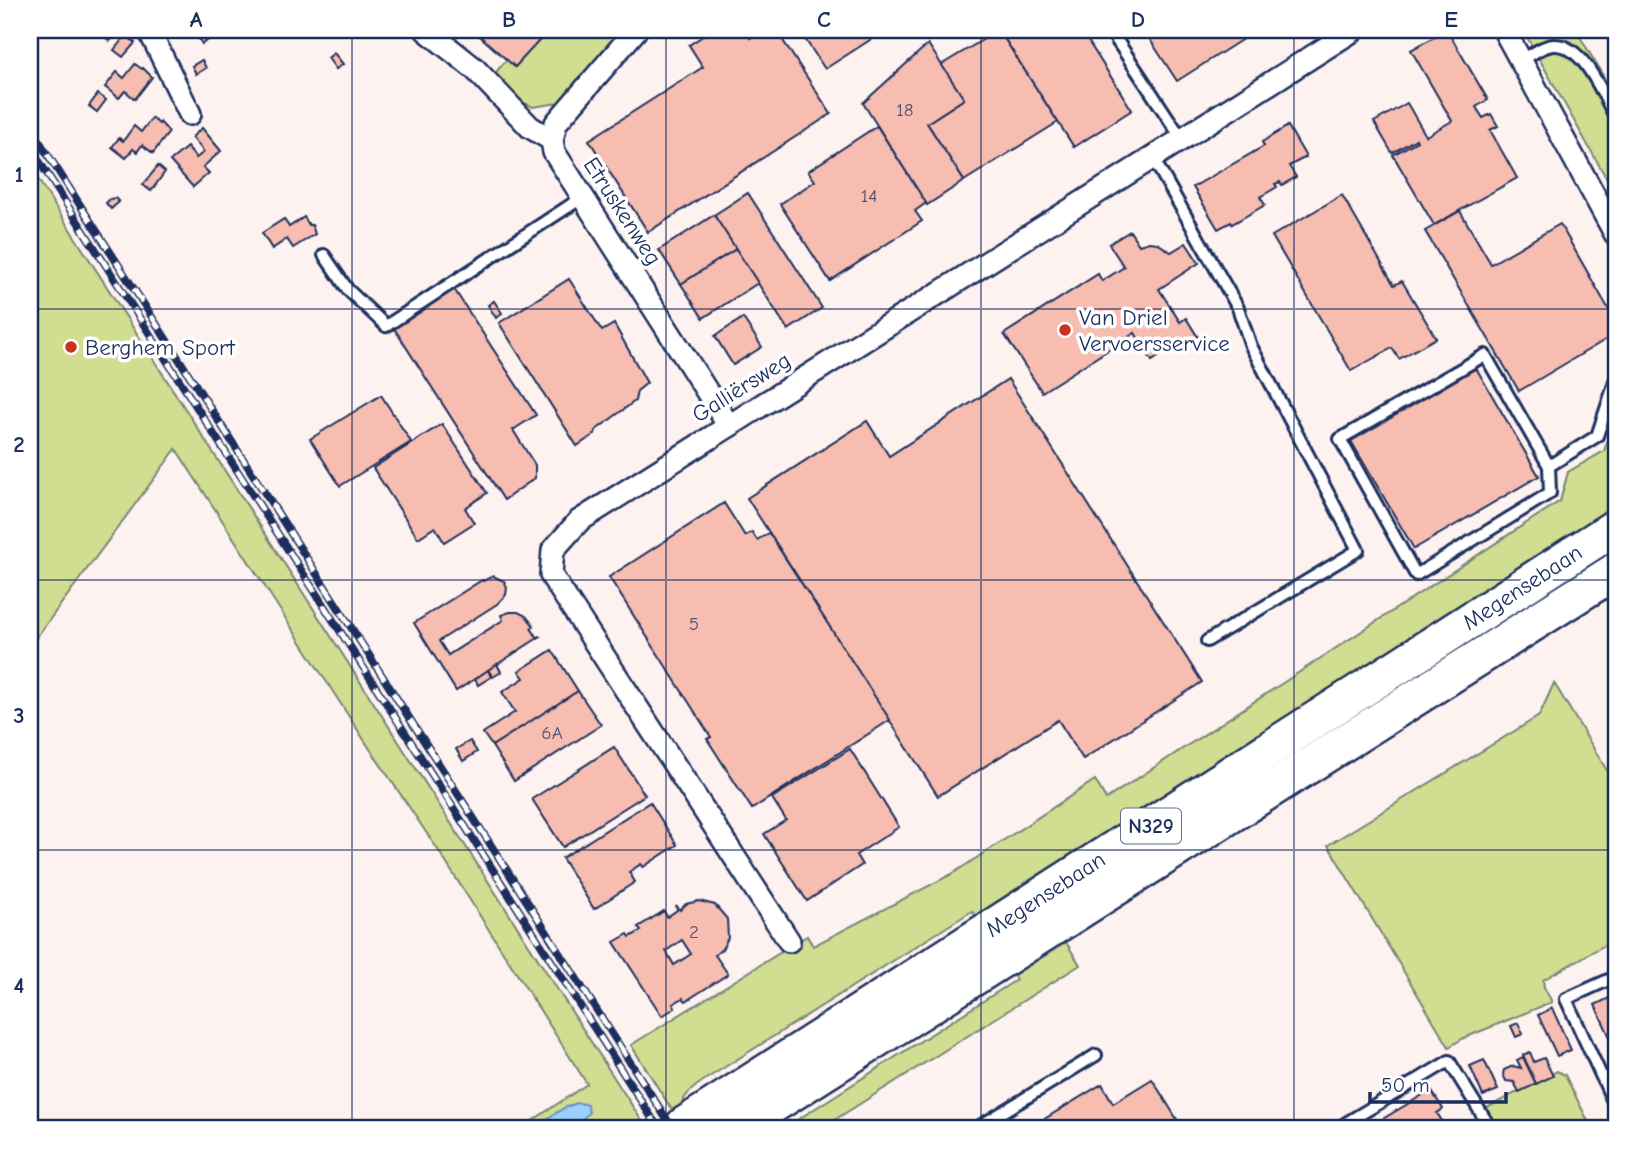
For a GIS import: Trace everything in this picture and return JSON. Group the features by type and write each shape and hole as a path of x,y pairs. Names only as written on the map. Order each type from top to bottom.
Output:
{"main road":[{"name":"Megensebaan","path":"684,1125 1617,526"},
{"name":"Megensebaan","path":"735,1129 1617,570"}],"street":[{"path":"149,30 190,114"},
{"path":"426,30 475,68 530,127 552,140 556,123 636,30"},
{"name":"Galliërsweg","path":"789,941 551,575 553,550 579,521 1354,30"},
{"path":"1504,30 1617,237"},
{"name":"Etruskenweg","path":"552,140 554,152 729,426"}],"lane":[{"path":"1110,30 1182,139"},
{"path":"1521,61 1554,44 1572,48 1584,62 1617,120"},
{"path":"1153,158 1238,308 1251,346 1358,550 1207,641"},
{"path":"324,255 348,290 386,326 583,197"},
{"path":"1485,355 1549,466 1550,493 1416,575 1340,439 1485,355"},
{"path":"1549,466 1597,436 1617,376"},
{"path":"1615,977 1566,999 1617,1110"},
{"path":"975,1129 1096,1055"},
{"path":"1335,1129 1449,1061 1490,1129"}],"green space":[{"path":"531,30 624,30 558,103 533,107 520,101 492,77"},
{"path":"1523,30 1576,30 1617,99 1617,197"},
{"path":"30,167 647,1129 520,1129 587,1084 176,449 30,646"},
{"path":"1617,410 1617,515 978,919 972,911 706,1079 684,1100 684,1129 631,1045 807,936 813,946 952,874 1095,780 1106,799 1560,501 1568,472 1604,451"},
{"path":"1554,683 1617,787 1617,938 1543,980 1552,1002 1464,1038 1449,1047 1328,845 1539,716"},
{"path":"1061,934 1080,965 820,1129 783,1129 1016,980 1011,971"},
{"path":"1557,1071 1565,1075 1592,1129 1493,1129 1483,1110"}],"water":[{"path":"577,1103 587,1104 589,1112 576,1124 563,1129 531,1129 564,1108"}],"building":[{"path":"96,30 119,30 110,41"},
{"path":"194,30 209,30 213,37 202,44"},
{"path":"473,30 549,30 515,67"},
{"path":"712,30 745,30 750,38 762,30 776,30 831,114 648,232 589,140 703,67 689,45"},
{"path":"799,30 867,30 873,38 825,69"},
{"path":"867,30 887,30 873,38"},
{"path":"999,30 1058,122 964,181 927,123 964,99 941,65"},
{"path":"999,30 1081,30 1132,110 1074,147"},
{"path":"1251,30 1252,33 1257,30 1177,81 1145,32"},
{"path":"1447,30 1488,100 1476,107 1483,118 1491,114 1498,126 1490,130 1517,178 1434,225 1393,155 1417,141 1416,139 1392,153 1374,122 1407,103 1426,136 1452,121 1411,50"},
{"path":"126,35 135,43 123,57 114,50"},
{"path":"928,44 964,99 927,123 964,181 927,205 863,103"},
{"path":"334,53 343,64 336,69 328,58"},
{"path":"202,60 206,68 196,74 192,66"},
{"path":"135,64 152,77 135,99 125,91 119,98 105,87 117,72 124,78"},
{"path":"98,94 106,100 97,112 89,106"},
{"path":"152,118 169,132 153,153 142,145 137,152 133,149 126,158 112,147 119,138 123,141 134,126 141,132"},
{"path":"877,126 926,203 915,211 922,221 830,281 780,204 815,181 808,171"},
{"path":"1288,126 1306,157 1289,166 1296,177 1282,185 1280,182 1275,184 1277,187 1260,197 1265,205 1218,229 1193,187 1264,146 1262,142"},
{"path":"202,128 221,151 203,167 209,173 193,187 170,161 187,147 196,158 204,152 192,137"},
{"path":"158,166 165,172 151,191 143,185"},
{"path":"748,193 822,308 788,330 714,215"},
{"path":"1342,195 1394,285 1402,281 1436,338 1399,359 1392,348 1351,371 1272,236"},
{"path":"115,198 119,202 111,209 106,203"},
{"path":"1460,211 1491,264 1560,224 1617,324 1617,333 1519,391 1425,231"},
{"path":"714,215 736,249 681,284 659,250"},
{"path":"304,217 309,225 312,225 315,234 293,248 287,239 272,249 262,233 284,219 289,227"},
{"path":"1130,231 1139,245 1157,243 1171,252 1186,243 1199,263 1159,289 1180,322 1186,318 1199,339 1178,352 1175,346 1152,361 1135,333 1042,392 1004,334 1098,274 1102,281 1124,267 1109,244"},
{"path":"736,249 758,283 703,318 681,284"},
{"path":"569,279 602,331 614,324 647,383 637,391 635,401 577,446 499,323"},
{"path":"454,289 536,415 513,430 535,465 535,478 504,500 394,328"},
{"path":"494,301 502,313 496,318 488,305"},
{"path":"743,318 762,347 733,365 715,336"},
{"path":"1476,368 1539,476 1414,549 1351,441"},
{"path":"1008,379 1202,682 1083,759 1058,720 938,796 747,498 867,421 889,456"},
{"path":"381,395 411,442 340,486 310,439"},
{"path":"442,424 487,493 465,508 474,523 444,542 435,527 418,538 373,468"},
{"path":"724,503 745,536 752,532 757,540 769,533 890,720 752,809 707,739 711,737 609,577"},
{"path":"493,576 504,581 507,587 506,595 497,604 439,641 448,655 503,620 501,615 510,612 526,616 534,626 531,628 537,637 541,636 456,691 414,623 482,580"},
{"path":"552,650 578,691 492,746 483,733 515,712 502,692 524,678 519,671"},
{"path":"497,664 501,672 493,677 488,670"},
{"path":"488,670 491,677 478,685 475,679"},
{"path":"578,691 601,725 514,781 492,746"},
{"path":"470,741 477,752 463,761 456,749"},
{"path":"614,747 645,795 563,847 532,799"},
{"path":"850,749 899,827 856,855 862,865 807,901 764,834 786,820 772,798"},
{"path":"650,802 677,845 643,867 641,864 629,872 635,882 594,909 562,858"},
{"path":"699,901 715,905 727,919 728,938 715,955 728,974 686,1001 683,998 673,1004 675,1008 662,1016 614,942 628,934 630,937 641,931 638,927 664,911 667,917 677,910 676,905 680,910 686,904","holes":["682,940 691,954 674,965 666,951"]},
{"path":"1617,994 1617,1047 1615,1048 1595,1005"},
{"path":"1552,1008 1571,1050 1557,1056 1538,1015"},
{"path":"1518,1023 1523,1034 1516,1037 1511,1026"},
{"path":"1530,1052 1534,1062 1544,1058 1553,1076 1536,1084 1523,1055"},
{"path":"1523,1057 1536,1084 1519,1092 1514,1082 1506,1081 1503,1074 1504,1070 1513,1066 1521,1068 1517,1060"},
{"path":"1484,1060 1498,1090 1483,1096 1470,1066"},
{"path":"1152,1079 1183,1129 1028,1129 1102,1084 1113,1103"},
{"path":"1431,1090 1443,1109 1437,1113 1447,1129 1366,1129"}],"railway":[{"path":"30,127 673,1129"},
{"path":"30,147 659,1129"}],"place":[{"name":"Van Driel Vervoersservice","path":"1065,330"},
{"name":"Berghem Sport","path":"71,347"}]}
